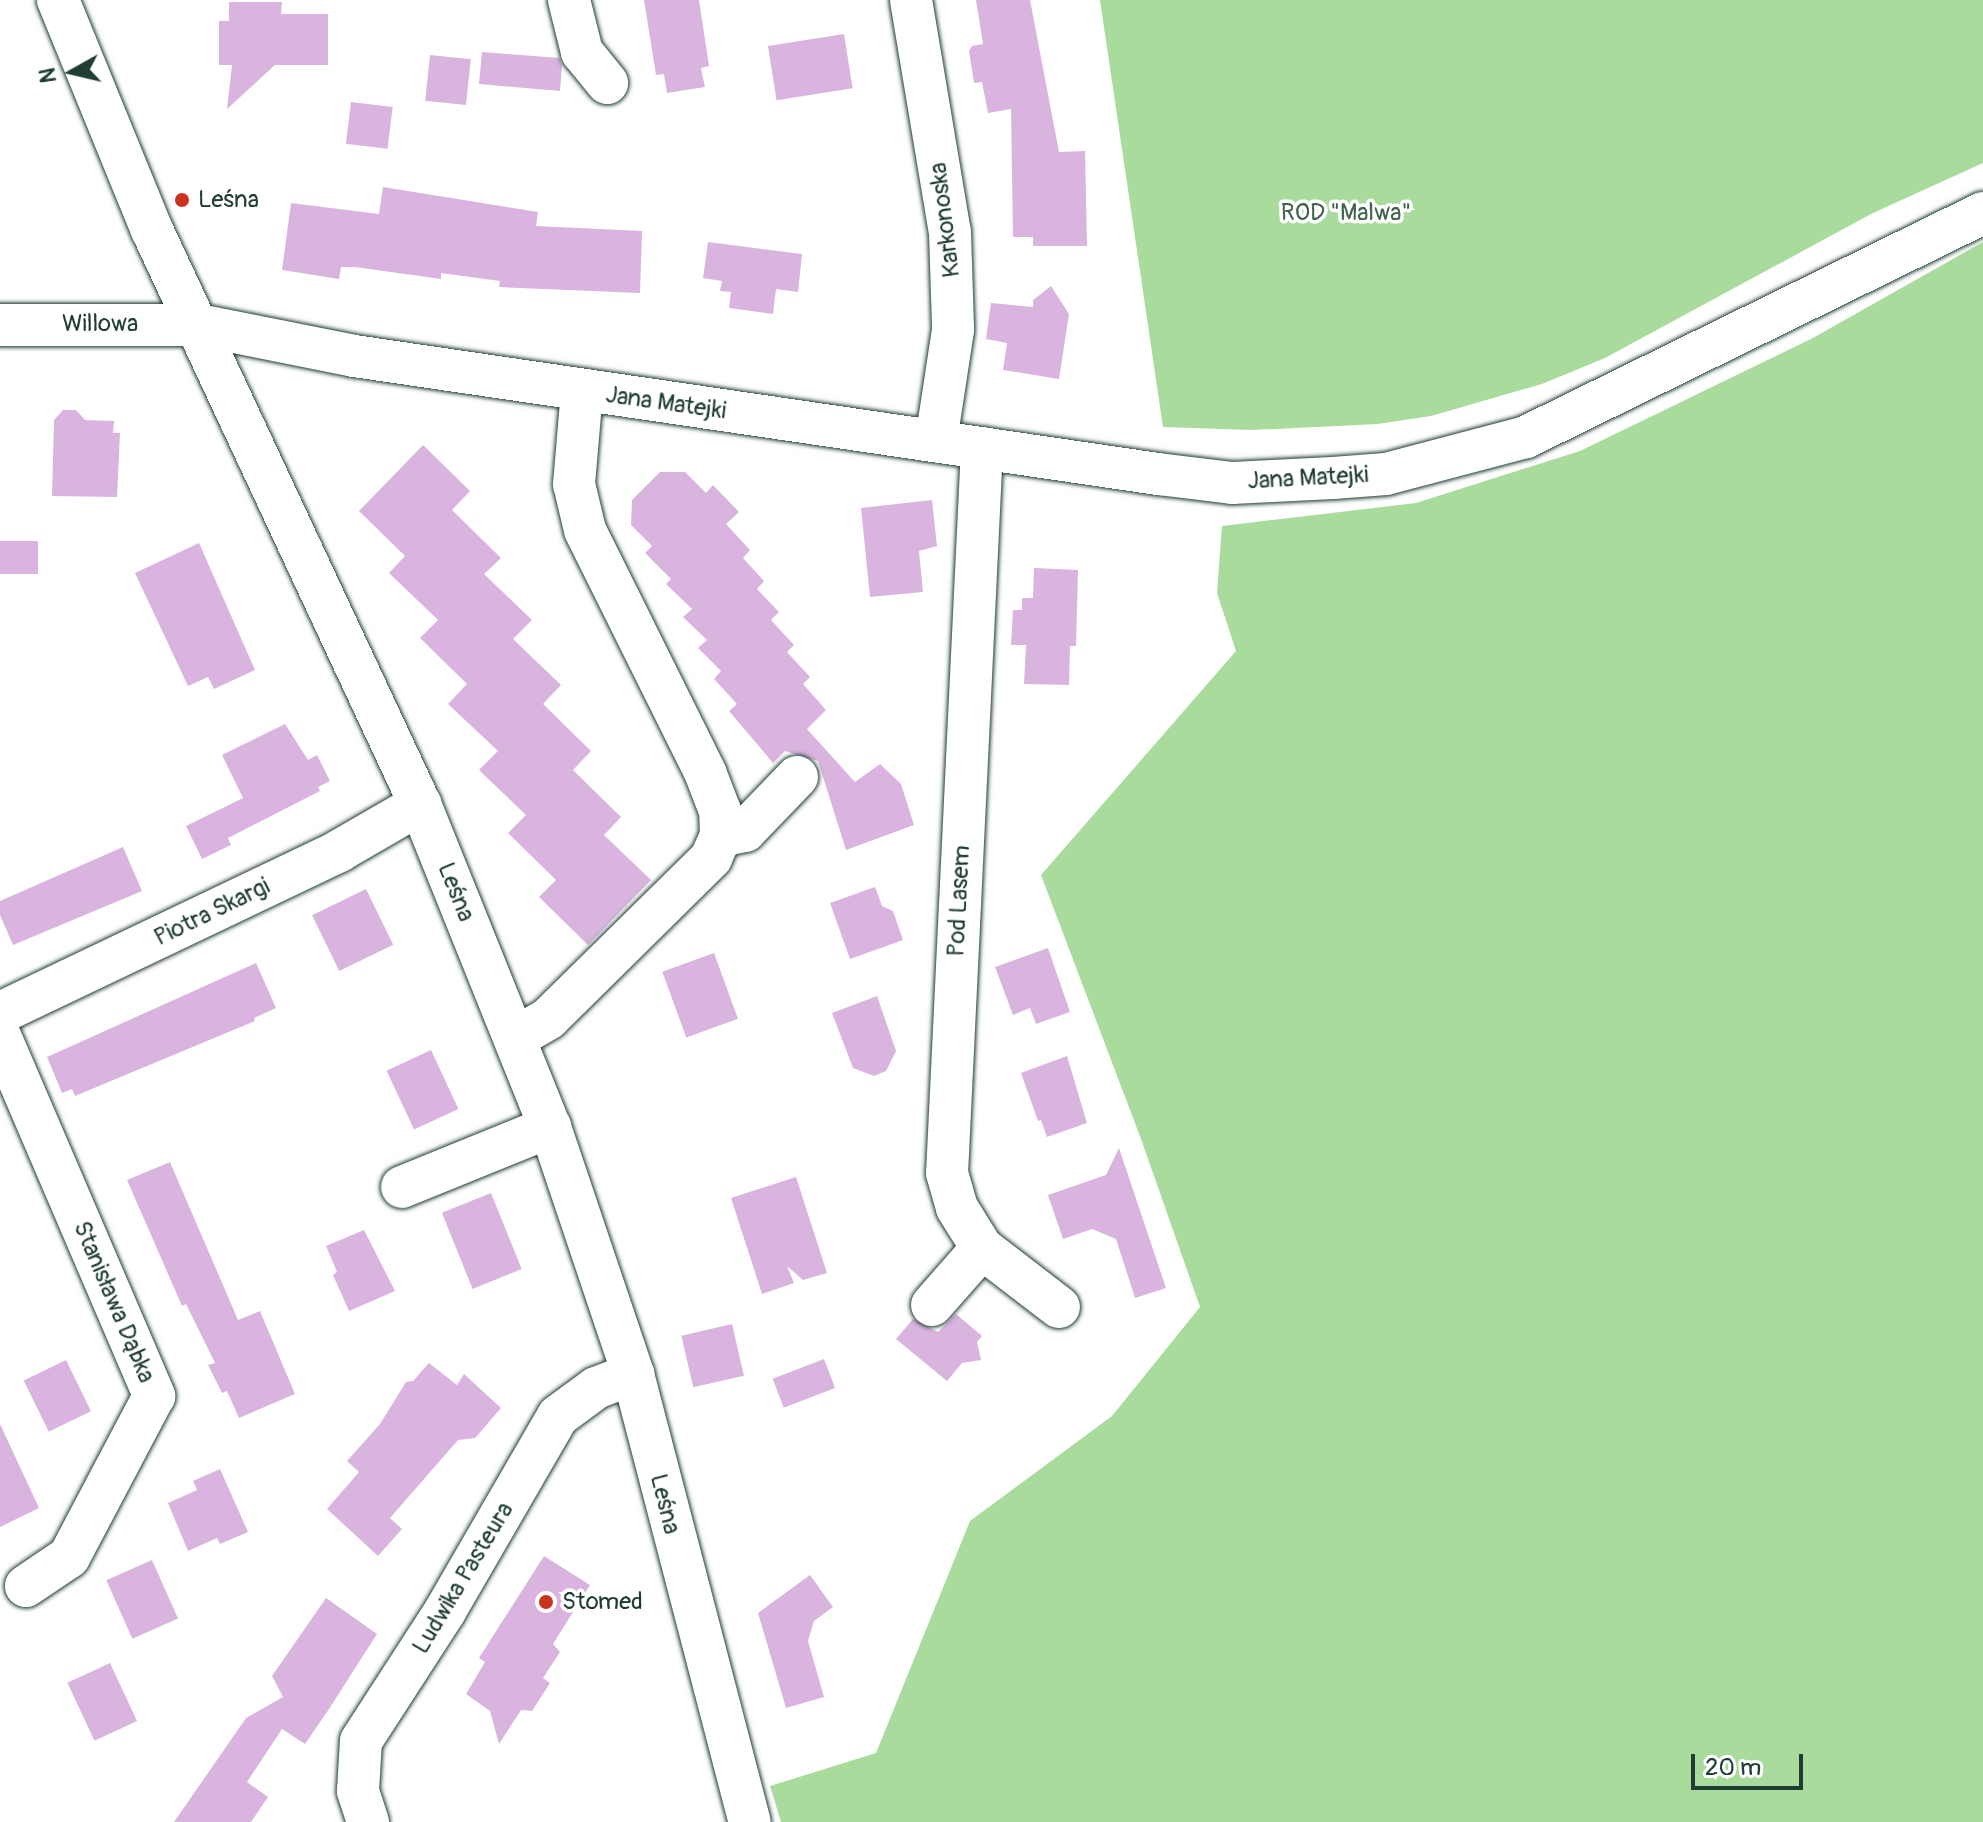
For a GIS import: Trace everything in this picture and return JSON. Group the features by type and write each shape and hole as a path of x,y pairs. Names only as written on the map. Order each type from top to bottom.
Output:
{"street":[{"name":"Leśna","path":"58,0 152,230 420,804 550,1127 633,1374 750,1822"},
{"path":"569,0 582,52 607,83"},
{"name":"Karkonoska","path":"911,0 950,232 953,330 936,441"},
{"name":"Jana Matejki","path":"199,325 332,352 582,391 1232,483 1386,474 1476,453 1526,437 1587,410 1664,367 1983,213"},
{"name":"Willowa","path":"0,325 199,325"},
{"name":"Jana Matejki","path":"582,391 574,484 585,530 706,774 720,811 721,836"},
{"name":"Pod Lasem","path":"982,448 947,1173 957,1208 982,1248 1059,1307"},
{"path":"515,1038 549,1018 711,858 721,836 745,831 797,777"},
{"name":"Piotra Skargi","path":"0,1013 339,851 420,804"},
{"name":"Stanisława Dąbka","path":"0,1036 154,1396 69,1557 26,1586"},
{"path":"402,1187 550,1127"},
{"path":"932,1305 982,1248"},
{"name":"Ludwika Pasteura","path":"368,1822 358,1791 361,1741 445,1611 558,1416 596,1388 633,1374"}],"green space":[{"name":"ROD \"Malwa\"","path":"1100,0 1983,0 1983,163 1873,213 1605,358 1542,384 1431,416 1378,424 1252,430 1163,427"},
{"path":"1983,242 1983,1822 781,1822 770,1786 876,1753 970,1521 1112,1416 1200,1307 1141,1139 1041,875 1236,651 1217,593 1222,526 1416,503 1580,451 1811,339"}],"building":[{"path":"644,0 699,0 709,66 701,68 705,87 667,93 664,74 656,75"},
{"path":"976,0 1030,0 1059,152 1085,151 1087,246 1033,246 1033,237 1013,237 1011,109 988,113 982,82 974,83 969,51 972,46 983,44"},
{"path":"229,2 282,2 281,14 328,14 328,65 275,65 227,109 232,65 219,65 219,21 229,21"},
{"path":"844,34 853,88 777,100 768,46"},
{"path":"482,52 559,58 562,65 560,91 479,84"},
{"path":"430,55 471,59 466,105 425,101"},
{"path":"351,102 393,107 388,149 346,144"},
{"path":"383,187 538,212 536,226 642,231 640,293 499,287 500,281 441,273 441,279 355,267 341,267 339,279 282,270 291,203 379,214"},
{"path":"708,242 802,254 798,292 776,289 773,314 729,308 731,292 720,291 722,281 703,278"},
{"path":"1051,286 1069,314 1059,379 1003,370 1007,343 986,339 991,303 1033,307 1033,300"},
{"path":"63,410 76,410 85,420 114,421 113,433 120,433 117,497 52,496 54,420"},
{"path":"423,445 470,491 452,510 501,558 484,574 532,620 513,639 561,685 543,704 591,751 573,770 621,817 604,835 651,880 588,945 539,897 556,880 508,833 526,815 479,770 498,751 448,704 467,684 420,638 438,620 389,573 405,556 359,511"},
{"path":"660,472 685,472 706,493 713,485 739,512 726,524 750,550 743,558 764,581 757,589 779,612 771,620 794,645 787,652 810,677 803,684 826,710 807,729 855,782 880,764 901,784 914,825 846,850 818,761 785,751 773,763 729,711 737,704 714,679 721,671 698,648 707,640 683,617 692,609 666,584 671,579 645,553 652,546 631,525 632,500"},
{"path":"932,500 937,546 919,551 923,592 870,597 861,508"},
{"path":"0,541 38,541 38,574 0,574"},
{"path":"199,543 255,670 214,689 208,677 188,686 135,573"},
{"path":"1034,568 1078,570 1076,646 1070,646 1069,685 1024,684 1026,645 1011,645 1013,610 1022,610 1022,598 1033,598"},
{"path":"285,724 308,760 317,755 330,781 318,787 320,791 228,838 231,845 202,859 186,826 243,798 222,755"},
{"path":"123,847 142,891 13,945 0,915 0,901"},
{"path":"875,887 882,906 893,911 903,940 850,959 830,903"},
{"path":"366,889 393,945 339,971 312,915"},
{"path":"1048,948 1070,1012 1036,1024 1030,1008 1013,1015 995,967"},
{"path":"714,953 738,1019 686,1038 662,972"},
{"path":"256,963 276,1008 254,1018 255,1021 75,1096 72,1089 62,1093 47,1057"},
{"path":"877,996 896,1051 886,1071 874,1076 853,1068 832,1013"},
{"path":"431,1050 458,1109 414,1130 387,1071"},
{"path":"1067,1056 1087,1123 1047,1137 1021,1073"},
{"path":"1119,1148 1166,1288 1135,1298 1116,1239 1092,1229 1063,1239 1048,1195 1106,1175"},
{"path":"170,1162 238,1320 260,1311 295,1394 239,1418 227,1391 222,1393 208,1365 215,1363 186,1304 182,1306 127,1180"},
{"path":"796,1177 827,1273 803,1280 787,1266 794,1283 762,1294 731,1198"},
{"path":"491,1193 522,1269 473,1289 442,1213"},
{"path":"364,1230 395,1291 349,1311 333,1275 337,1272 326,1246"},
{"path":"956,1314 982,1336 977,1342 981,1360 962,1363 947,1381 896,1339 913,1319 938,1332"},
{"path":"732,1324 744,1376 693,1387 681,1336"},
{"path":"824,1359 835,1388 784,1408 773,1379"},
{"path":"66,1360 91,1411 49,1432 24,1381"},
{"path":"429,1363 457,1385 464,1374 501,1408 475,1438 458,1440 390,1518 402,1529 378,1556 327,1509 359,1472 347,1461 380,1424 406,1382 413,1381"},
{"path":"0,1424 39,1508 0,1527"},
{"path":"220,1469 248,1532 220,1544 217,1538 188,1551 168,1503 197,1490 193,1481"},
{"path":"544,1556 590,1585 553,1644 560,1652 543,1678 550,1683 532,1711 521,1710 499,1744 490,1711 466,1694 485,1662 479,1658"},
{"path":"152,1560 178,1618 132,1639 106,1580"},
{"path":"810,1575 833,1607 814,1621 808,1641 824,1697 786,1708 758,1613"},
{"path":"326,1598 377,1634 329,1709 305,1744 282,1729 247,1782 268,1797 251,1822 174,1822 246,1718 283,1697 272,1676"},
{"path":"110,1663 137,1721 94,1741 67,1683"}],"place":[{"name":"Leśna","path":"182,200"},
{"name":"Stomed","path":"546,1602"}]}
